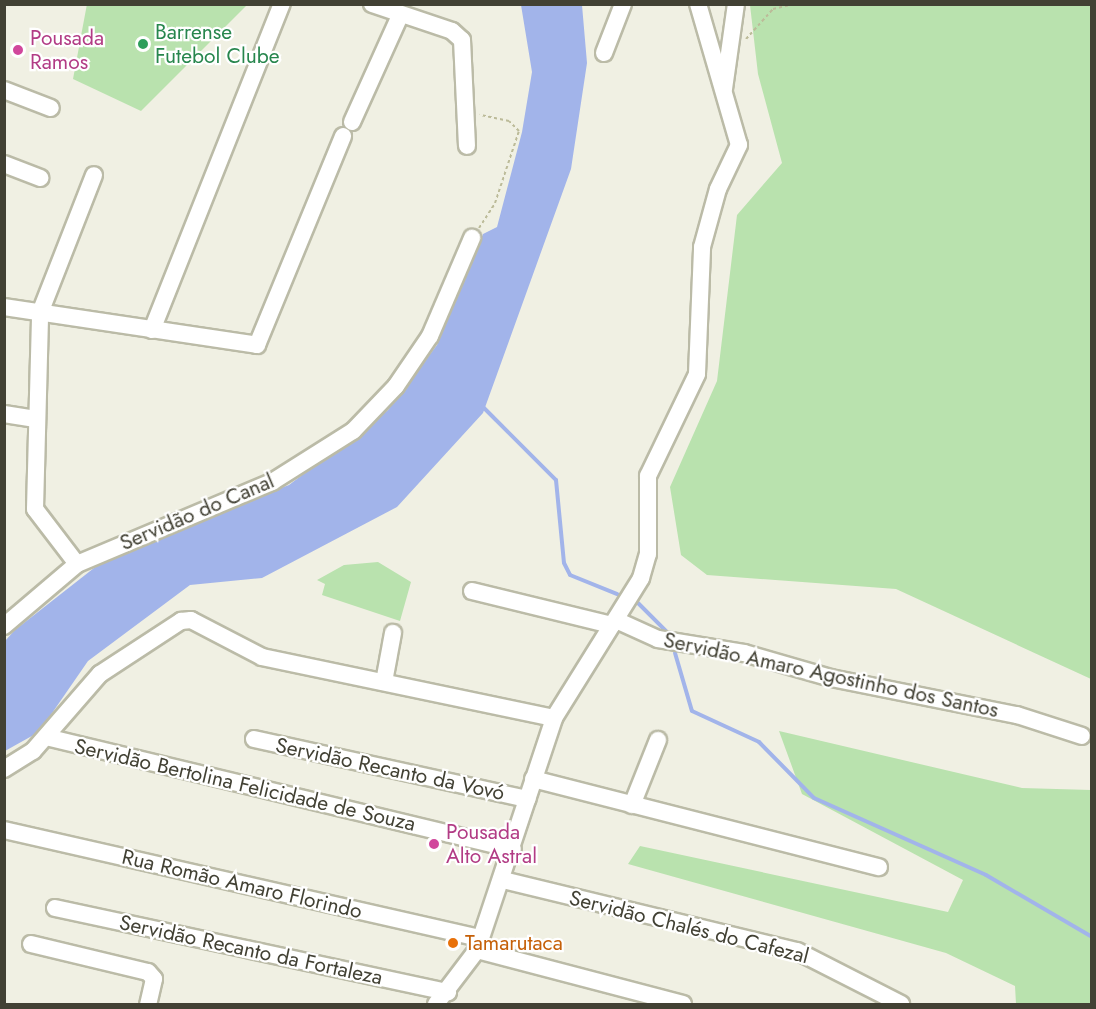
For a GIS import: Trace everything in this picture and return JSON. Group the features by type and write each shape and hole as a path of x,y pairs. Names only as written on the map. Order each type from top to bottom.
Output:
{"street":[{"path":"152,330 282,4"},
{"path":"372,4 399,18 452,31 462,40 467,146"},
{"path":"604,53 623,4"},
{"path":"442,998 477,949 513,849 532,779 554,718 614,623 646,566 648,476 697,374 702,247 718,189 739,145 698,4"},
{"path":"724,89 732,55 736,4"},
{"path":"4,307 257,345 347,129 399,18"},
{"path":"4,90 51,108"},
{"path":"4,164 40,178"},
{"path":"77,564 35,509 40,313 94,175"},
{"name":"Servidão do Canal","path":"4,626 77,564 272,482 353,431 396,386 430,336 472,238"},
{"path":"4,414 36,419"},
{"name":"Servidão Amaro Agostinho dos Santos","path":"472,591 614,623 658,639 744,653 831,678 1011,714 1082,736"},
{"path":"4,769 46,737 100,674 181,621 190,620 262,657 554,718"},
{"path":"384,682 393,633"},
{"name":"Servidão Bertolina Felicidade de Souza","path":"46,737 513,849"},
{"name":"Servidão Recanto da Vovó","path":"254,739 526,799"},
{"path":"632,805 658,740"},
{"path":"532,779 879,867"},
{"name":"Rua Romão Amaro Florindo","path":"4,830 477,949"},
{"name":"Servidão Chalés do Cafezal","path":"502,880 796,951 902,1005"},
{"name":"Servidão Recanto da Fortaleza","path":"55,908 442,998"},
{"path":"31,944 147,972 154,979 148,1005"},
{"path":"477,949 648,1005"},
{"path":"477,949 683,1005"}],"path":[{"path":"732,55 773,9 795,4"},
{"path":"466,113 509,121 519,130 495,203 472,238"}],"green space":[{"name":"Barrense Futebol Clube","path":"87,4 247,5 141,111 73,79"},
{"path":"750,5 1091,5 1091,679 896,589 707,575 681,555 670,487 717,381 737,215 782,163 758,74"},
{"path":"378,562 411,582 400,621 322,595 325,584 317,580 344,565"},
{"path":"779,731 1022,788 1091,790 1091,1004 1016,1004 1015,986 946,953 628,864 640,846 948,912 963,880 802,794"}],"water":[{"path":"521,5 582,5 587,63 571,169 483,413 397,507 262,578 190,585 88,661 39,732 5,751 5,641 15,630 94,568 168,530 289,485 388,410 437,345 483,234 497,227 522,132 532,72"}],"waterway":[{"path":"483,407 556,480 564,563 570,575 617,594"},
{"path":"638,603 669,634"},
{"path":"675,653 692,711 759,742 814,798 986,875 1092,937"}],"place":[{"name":"Barrense Futebol Clube","path":"143,44"},
{"name":"Pousada Ramos","path":"18,50"},
{"name":"Pousada Alto Astral","path":"434,844"},
{"name":"Tamarutaca","path":"453,943"}]}
